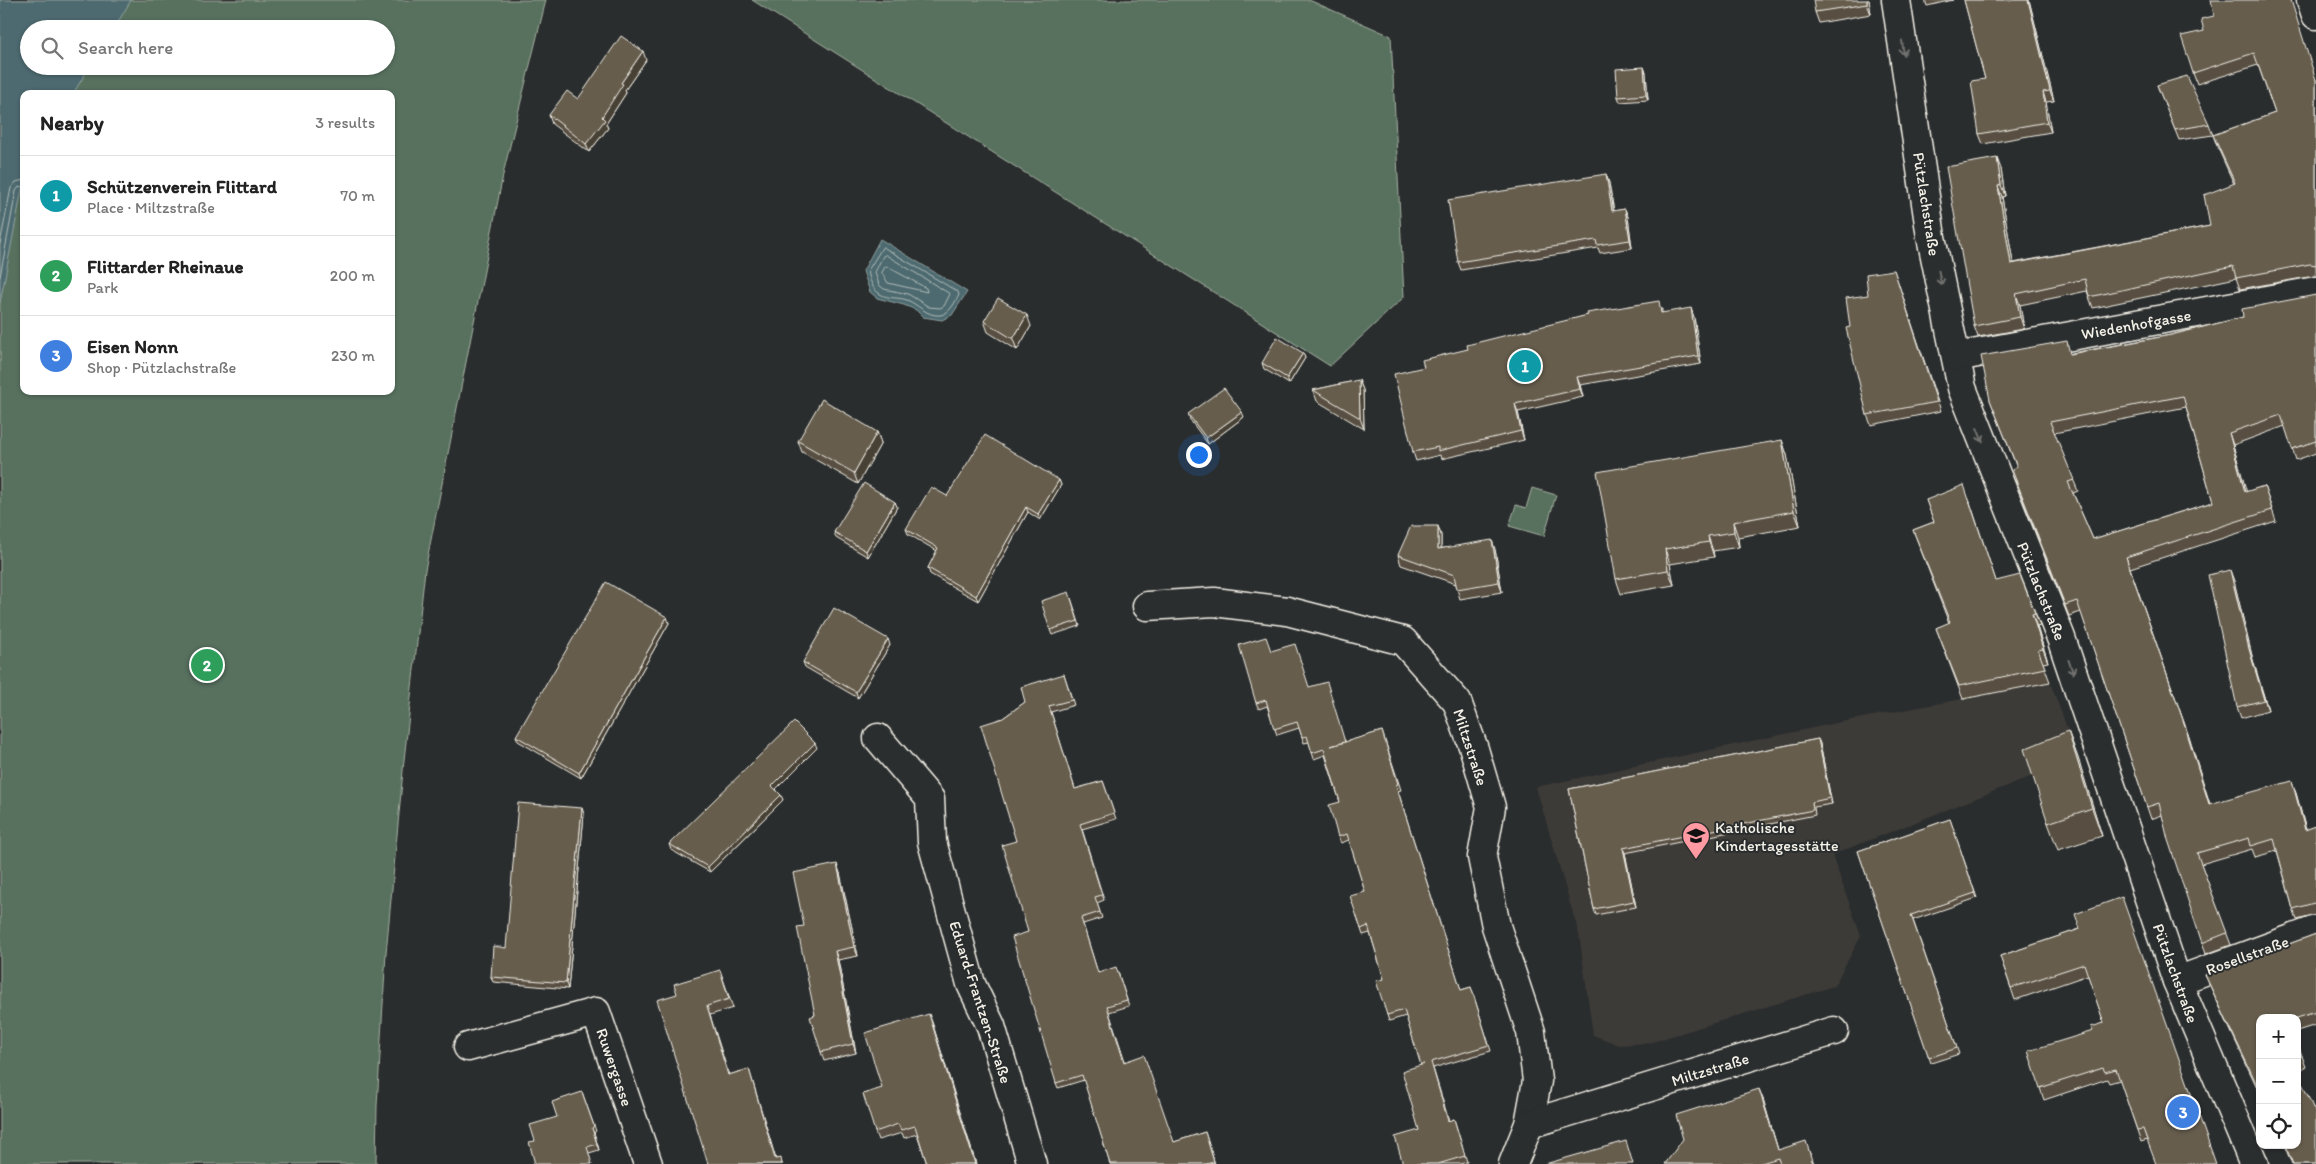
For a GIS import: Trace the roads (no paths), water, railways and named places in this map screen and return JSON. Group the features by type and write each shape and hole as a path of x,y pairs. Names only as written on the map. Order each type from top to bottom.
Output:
{"street":[{"name":"Pützlachstraße","path":"1896,0 1931,237 1962,388 2061,638 2178,981 2254,1164"},
{"path":"2311,0 2316,14"},
{"name":"Wiedenhofgasse","path":"1956,357 2316,291"},
{"name":"Miltzstraße","path":"1147,606 1214,602 1287,611 1403,641 1457,702 1474,749 1490,807 1482,857 1496,926 1531,1032 1537,1081 1529,1124 1512,1164"},
{"name":"Eduard-Frantzen-Straße","path":"878,738 930,799 932,842 971,984 991,1026 1032,1164"},
{"name":"Rosellstraße","path":"2178,981 2316,930"},
{"name":"Ruwergasse","path":"468,1047 596,1012 648,1164"},
{"name":"Miltzstraße","path":"1529,1124 1834,1031"}],"water":[{"path":"0,0 131,0 119,20 20,20 20,75 85,75 75,90 20,90 20,200 0,303"},
{"path":"880,239 967,292 952,315 942,320 923,317 916,310 877,298 870,292 863,271"}],"place":[{"name":"Schützenverein Flittard","path":"1525,366"},
{"name":"Flittarder Rheinaue","path":"207,665"},
{"name":"Katholische Kindertagesstätte","path":"1696,860"},
{"name":"Eisen Nonn","path":"2183,1112"}]}
